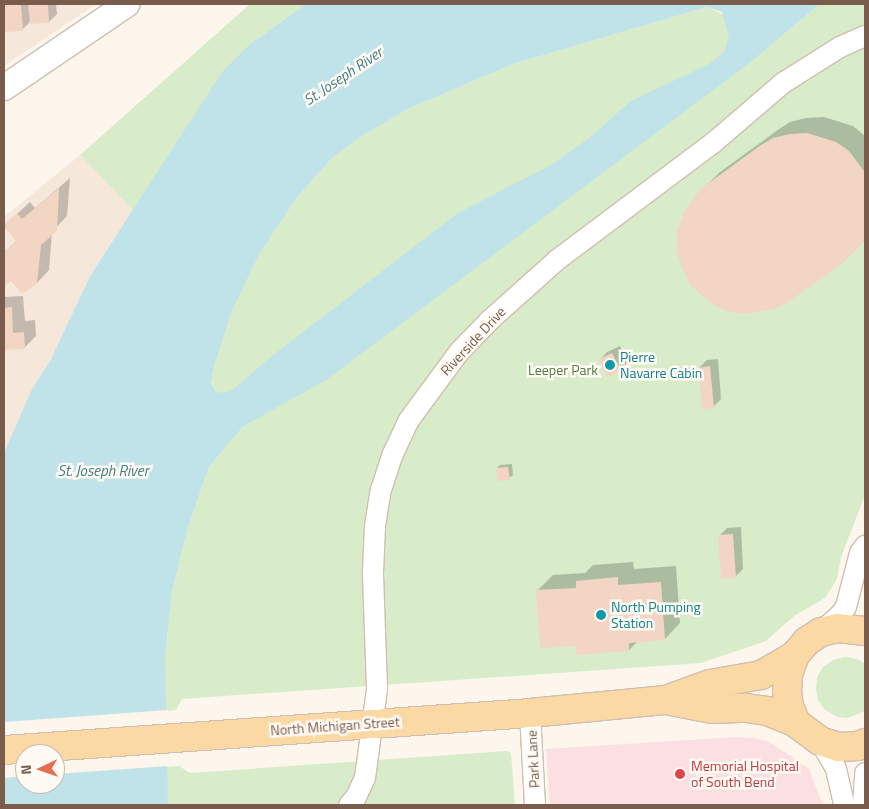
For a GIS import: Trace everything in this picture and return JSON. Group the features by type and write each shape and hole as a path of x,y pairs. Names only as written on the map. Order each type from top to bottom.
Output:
{"main road":[{"path":"821,632 838,628 865,632"},
{"name":"North Michigan Street","path":"4,750 530,713 666,700 710,684 761,675 794,655 821,632"},
{"path":"794,655 788,674 786,692 796,723"},
{"name":"North Michigan Street","path":"666,700 712,709 766,711 796,723 820,741"},
{"path":"820,741 839,747 858,746 865,743"}],"street":[{"path":"4,87 126,4"},
{"name":"Riverside Drive","path":"349,805 356,797 365,778 373,724 376,689 375,526 381,490 393,454 409,420 459,352 490,320 557,260 713,143 783,83 840,47 865,36"},
{"path":"821,632 846,607 860,553 865,546"},
{"name":"Park Lane","path":"530,713 535,805"},
{"path":"820,741 836,769 844,805"},
{"path":"863,805 865,773"}],"shaded area":[{"path":"4,4 96,4 4,66"},
{"path":"80,155 133,210 90,276 50,361 31,392 4,453 4,217"},
{"name":"Memorial Hospital of South Bend","path":"736,737 767,741 799,761 809,769 823,805 550,805 546,749"}],"green space":[{"path":"250,4 306,4 250,44 169,155 133,210 80,155"},
{"name":"Leeper Park","path":"820,4 865,4 865,495 841,557 837,579 825,598 794,616 766,641 701,663 182,699 176,710 165,711 165,657 172,592 188,527 209,467 224,449 215,391 211,383 214,367 232,311 259,255 298,196 332,158 365,134 408,109 513,64 707,7 778,39"},
{"path":"845,657 858,659 865,664 865,711 848,718 837,717 825,710 818,700 816,689 817,677 823,667 833,660"},
{"path":"507,751 511,753 515,805 168,805 166,767 179,766 190,773"}],"water":[{"name":"St. Joseph River","path":"306,4 820,4 748,64 326,380 242,427 209,467 188,527 172,592 165,657 168,805 4,805 4,453 31,391 50,361 90,276 222,72 250,44","holes":["707,7 722,12 729,37 724,52 709,64 631,101 589,138 551,165 458,213 272,356 231,391 220,393 215,391 211,383 214,367 232,311 259,255 298,196 332,158 365,134 408,109 513,64"]}],"pier":[{"path":"168,710 169,766 65,773 65,744 15,744 15,777 4,778 4,722"}],"building":[{"path":"4,4 21,4 23,31 4,32"},
{"path":"28,4 48,4 49,23 30,24"},
{"path":"807,133 836,142 849,151 864,171 865,237 863,242 843,263 787,303 774,309 745,314 730,312 715,306 691,286 683,270 677,252 677,232 683,215 702,188 761,145 773,138"},
{"path":"59,188 57,231 41,245 37,284 22,294 11,281 4,286 4,252 16,242 4,225 17,213 22,219"},
{"path":"12,307 13,333 24,332 25,349 4,350 4,308"},
{"name":"Pierre Navarre Cabin","path":"612,353 621,371 607,378 598,360"},
{"path":"710,366 714,408 702,409 698,368"},
{"path":"508,467 510,480 497,481 496,468"},
{"path":"733,534 736,578 721,579 718,535"},
{"name":"North Pumping Station","path":"618,577 618,585 661,582 665,640 629,643 629,651 576,655 575,646 540,648 536,590 576,588 576,581"}],"place":[{"name":"Pierre Navarre Cabin","path":"610,365"},
{"name":"North Pumping Station","path":"601,615"},
{"name":"Memorial Hospital of South Bend","path":"680,774"}]}
